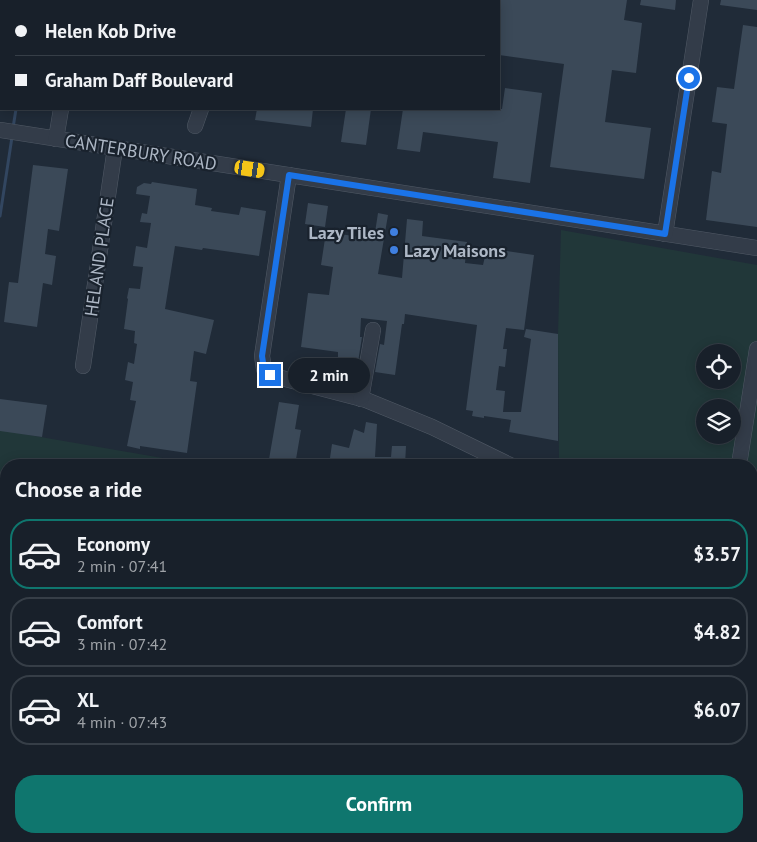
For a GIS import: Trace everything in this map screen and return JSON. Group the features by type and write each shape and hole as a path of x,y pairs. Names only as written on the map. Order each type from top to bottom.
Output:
{"street":[{"path":"665,234 701,0"},
{"path":"56,139 61,110"},
{"path":"195,126 201,110"},
{"name":"CANTERBURY ROAD","path":"0,130 757,248"},
{"name":"HELAND PLACE","path":"83,366 115,148"},
{"path":"289,175 262,356 264,369 270,375 361,399 432,427 498,459"},
{"path":"361,399 373,330"},
{"path":"740,459 757,349"}],"green space":[{"path":"561,230 757,265 757,459 559,459 558,334"},
{"path":"0,430 168,459 0,459"}],"building":[{"path":"500,0 627,0 624,20 642,23 636,73 612,70 605,122 651,128 644,179 550,167 564,64 500,55"},
{"path":"641,0 676,0 675,10 640,5"},
{"path":"721,0 757,0 757,10 720,5"},
{"path":"743,25 757,27 757,227 706,220 712,171 721,173 727,124 712,122 717,87 734,89"},
{"path":"505,88 542,93 530,183 493,178 498,142 423,132 420,152 397,149 403,110 502,109"},
{"path":"257,110 313,110 311,127 255,120"},
{"path":"346,110 371,110 366,145 341,142"},
{"path":"33,165 68,169 59,231 48,229 45,254 56,256 52,285 43,283 37,327 4,322 9,282 18,283"},
{"path":"152,182 197,189 195,205 212,208 211,211 239,215 241,207 266,211 259,256 175,246 165,309 214,320 206,354 194,351 190,381 197,382 187,453 140,446 140,449 127,446 136,401 130,400 133,382 125,380 128,362 134,364 137,344 134,343 135,331 124,329 127,298 129,288 140,289 143,267 133,266 136,246 147,248 151,223 140,222 142,213 147,214 150,196 136,194 137,187 144,183 151,184"},
{"path":"308,203 328,206 325,227 305,224"},
{"path":"378,213 388,215 378,274 402,278 407,219 423,221 422,236 467,242 465,263 483,265 487,248 534,255 524,330 506,328 503,349 507,349 505,367 499,366 496,390 505,391 503,412 521,412 531,339 524,337 526,329 558,334 558,441 509,432 511,420 472,416 473,411 466,410 477,325 405,314 395,375 375,372 380,344 384,345 387,321 361,318 360,337 362,337 358,362 338,358 338,352 301,347 308,293 329,295 333,267 321,265 326,232 374,239"},
{"path":"0,399 47,405 42,437 0,431"},
{"path":"279,402 299,405 295,429 301,430 296,459 269,459"},
{"path":"366,422 377,424 375,457 391,457 392,446 406,446 405,459 330,459 332,444 349,448 354,429 364,433"}],"waterway":[{"path":"13,128 16,110"},
{"path":"0,216 12,137"}],"place":[{"name":"Lazy Tiles","path":"394,232"},
{"name":"Lazy Maisons","path":"394,250"}],"route":[{"path":"270,375 264,369 262,356 289,175 665,234 689,78"}]}
